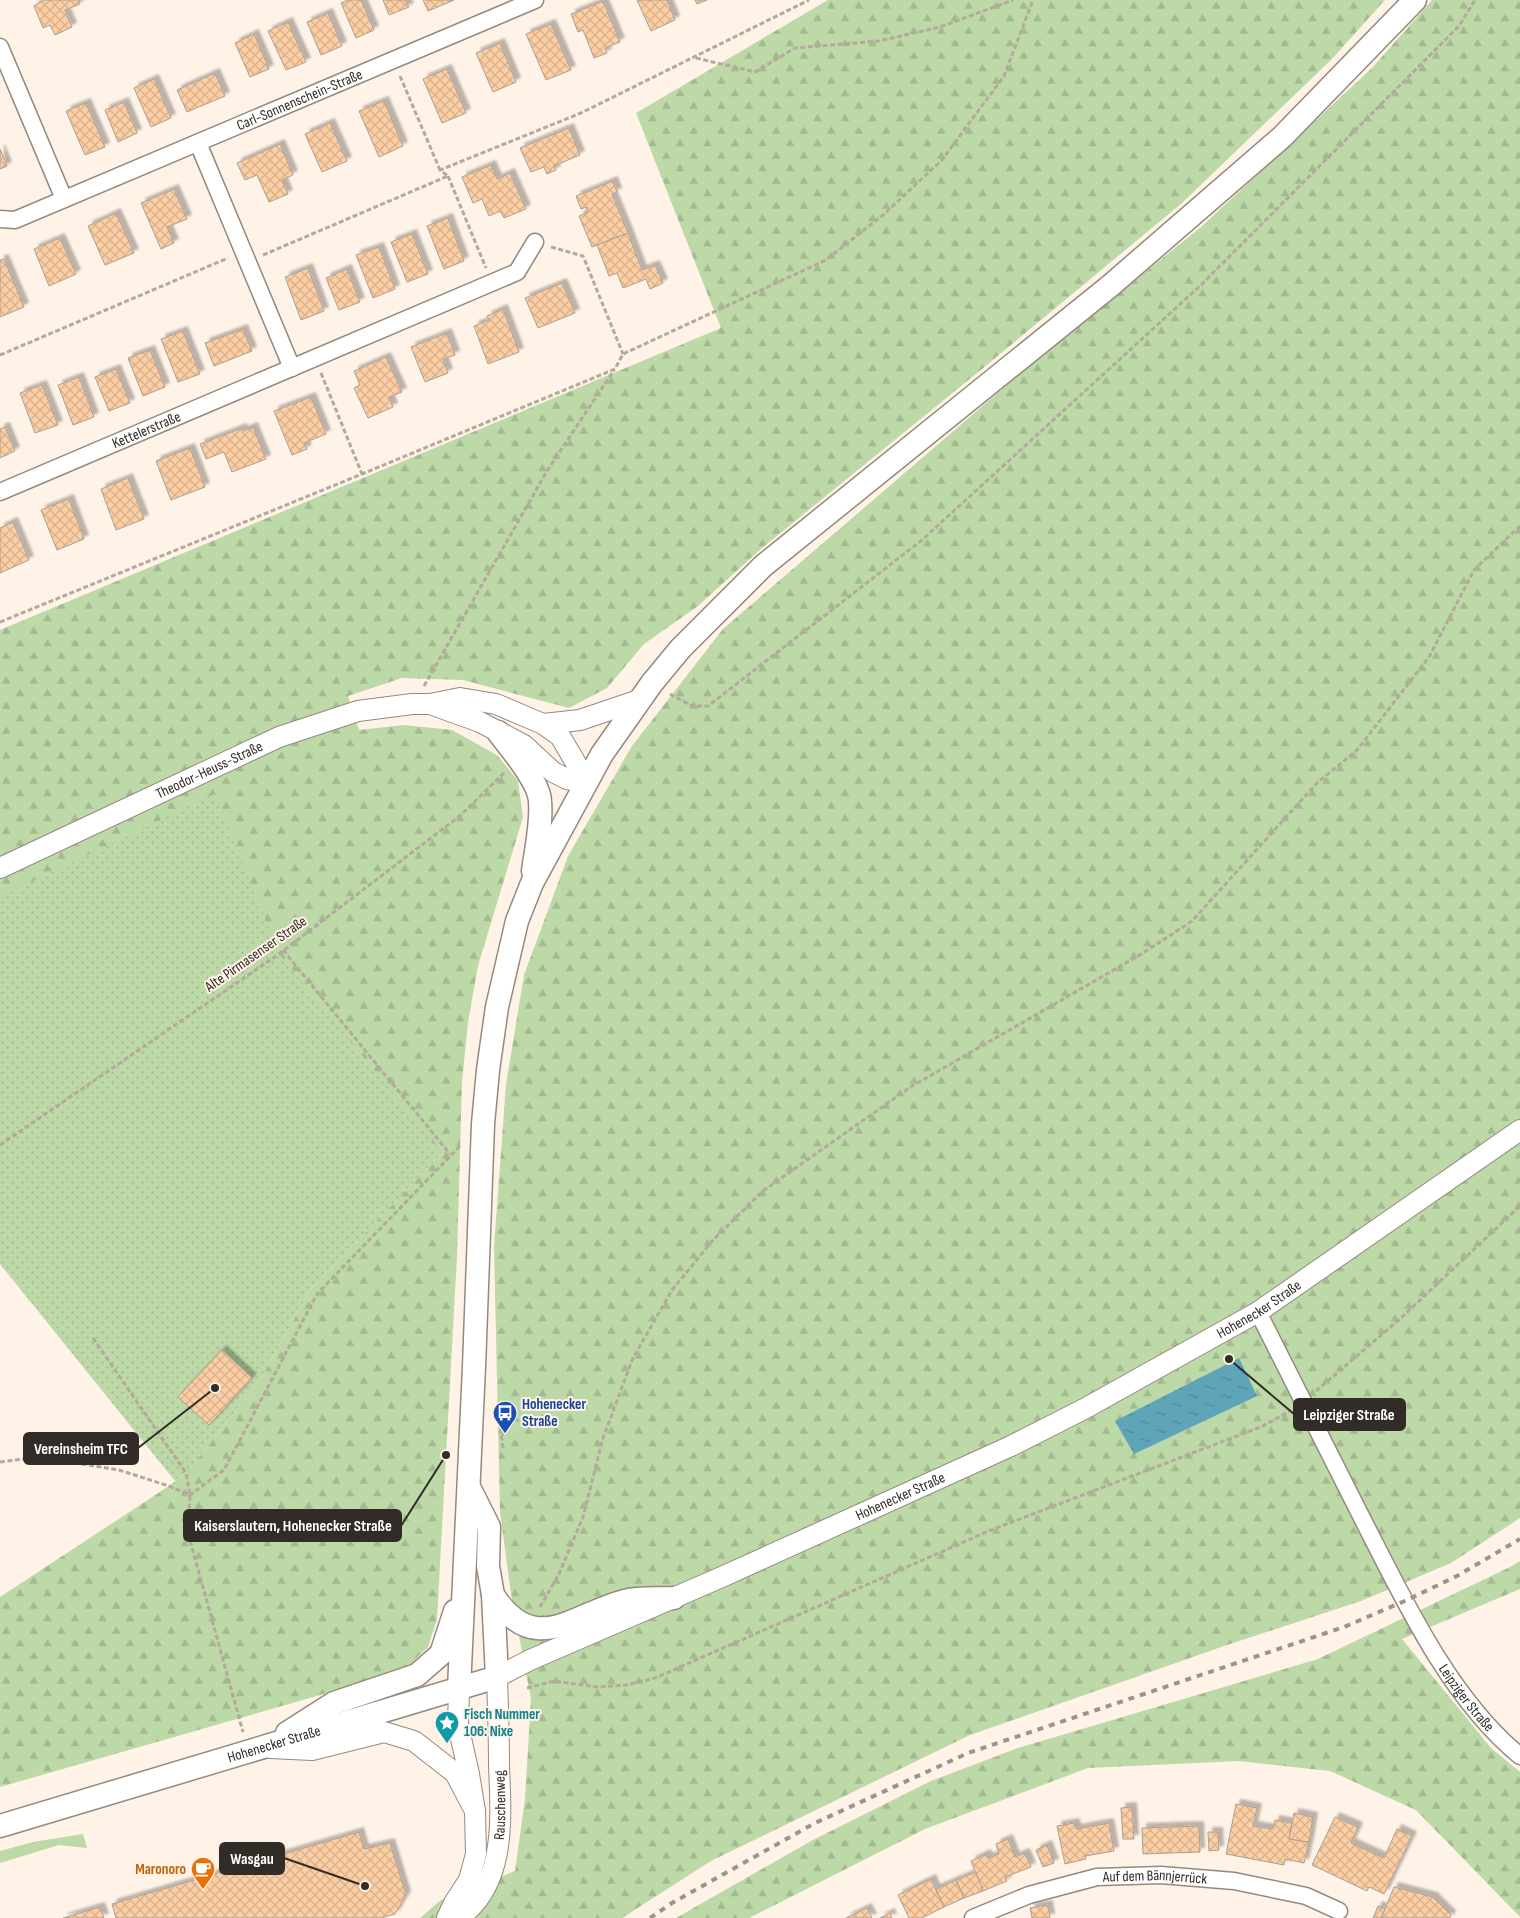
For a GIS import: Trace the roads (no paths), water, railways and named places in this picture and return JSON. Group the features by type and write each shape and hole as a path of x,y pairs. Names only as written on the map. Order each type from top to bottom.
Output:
{"main road":[{"path":"459,1689 462,1659 463,1586 483,1124 497,1007 518,922 532,883 602,754 647,691 681,648 763,566 1110,286 1282,138 1415,0"},
{"path":"498,732 536,787 540,800 539,829 532,883"},
{"path":"468,1486 489,1527 488,1566 493,1595 497,1677"},
{"path":"257,1750 334,1703 417,1675 441,1654 463,1586"},
{"path":"493,1595 501,1608 516,1621 532,1628 542,1629 569,1623 625,1600 674,1598"},
{"name":"Hohenecker Straße","path":"0,1826 497,1677"}],"street":[{"name":"Carl-Sonnenschein-Straße","path":"0,219 15,220 535,0"},
{"path":"0,47 64,199"},
{"path":"198,143 292,368"},
{"name":"Kettelerstraße","path":"0,492 518,272 535,242"},
{"path":"543,724 580,720 647,691"},
{"name":"Theodor-Heuss-Straße","path":"426,696 524,745 553,772 572,781 587,782"},
{"name":"Theodor-Heuss-Straße","path":"0,868 279,737 358,711 426,696 460,698 496,704 543,724 560,736 587,782"},
{"name":"Hohenecker Straße","path":"497,1677 530,1660 674,1598 1011,1446 1092,1404 1258,1312 1520,1130"},
{"name":"Leipziger Straße","path":"1258,1312 1416,1622 1454,1683 1502,1741 1520,1756"},
{"name":"Rauschenweg","path":"458,1918 465,1913 481,1894 494,1867 501,1829 497,1677"},
{"name":"Rauschenweg","path":"447,1918 469,1880 476,1854 475,1811 458,1725 459,1689"},
{"path":"257,1750 312,1750 384,1732 392,1734 414,1741 455,1773 475,1811"},
{"name":"Auf dem Bännjerrück","path":"973,1918 1029,1895 1098,1877 1161,1875 1234,1882 1288,1892 1306,1896 1339,1911"}],"water":[{"path":"1239,1358 1257,1396 1134,1454 1115,1421"}],"railway":[{"path":"650,1918 672,1903 815,1823 968,1753 1344,1627 1457,1576 1520,1539"}],"place":[{"name":"Leipziger Straße","path":"1229,1359"},
{"name":"Vereinsheim TFC","path":"215,1388"},
{"name":"Hohenecker Straße","path":"505,1434"},
{"name":"Kaiserslautern, Hohenecker Straße","path":"446,1455"},
{"name":"Fisch Nummer 106: Nixe","path":"447,1744"},
{"name":"Wasgau","path":"365,1886"},
{"name":"Maronoro","path":"203,1890"}]}
